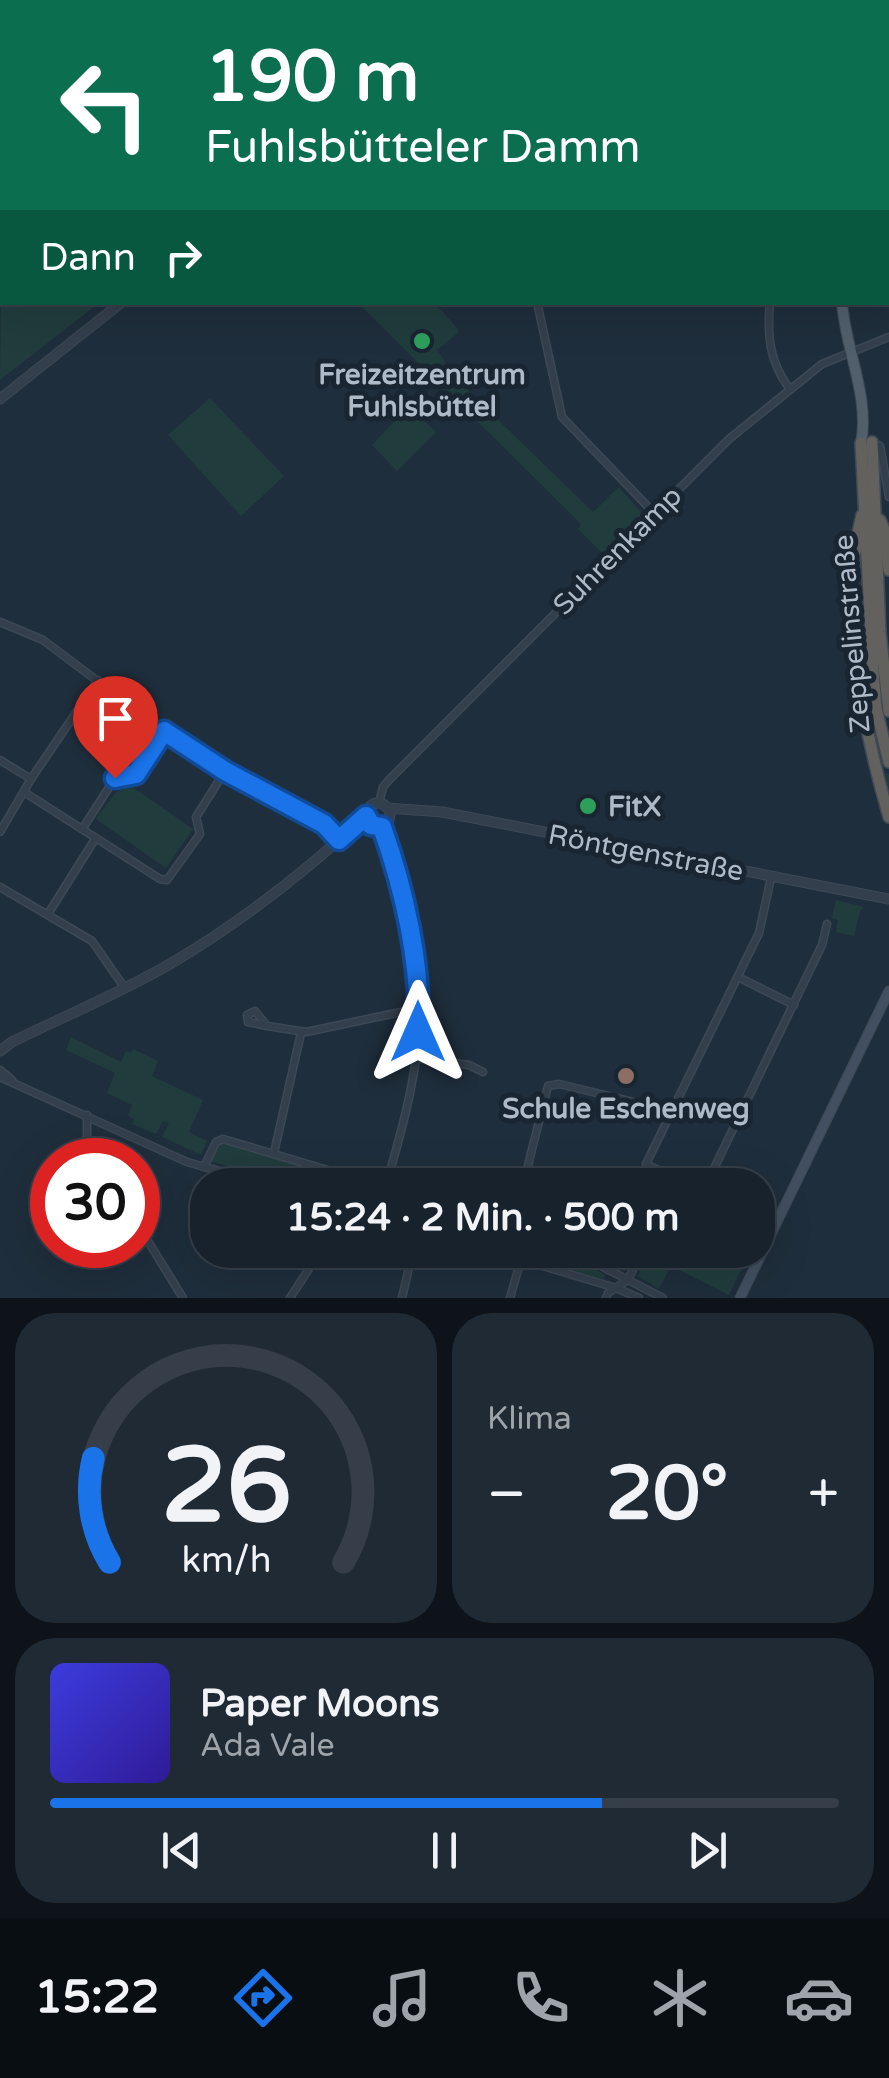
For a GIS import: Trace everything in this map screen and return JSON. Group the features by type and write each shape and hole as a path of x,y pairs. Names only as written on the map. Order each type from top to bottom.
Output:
{"highway":[{"path":"866,442 866,501 858,532 856,648 865,719 889,817"},
{"path":"866,442 889,570"},
{"name":"Zeppelinstraße","path":"866,501 876,708 889,762"},
{"name":"Zeppelinstraße","path":"877,511 880,632 889,711"}],"main road":[{"path":"841,305 866,442"},
{"path":"740,1298 889,991"}],"street":[{"path":"0,399 118,305"},
{"path":"538,305 560,413 654,512"},
{"path":"770,305 768,334 772,358 789,388"},
{"name":"Suhrenkamp","path":"383,805 383,788 389,780 729,440 822,364 889,338"},
{"path":"866,442 880,446 889,497"},
{"path":"0,622 42,640 164,731 225,771 324,824 339,840"},
{"path":"0,832 98,680"},
{"path":"83,828 115,778 136,774 164,731"},
{"path":"0,760 31,779"},
{"path":"24,792 160,879 168,880 200,834 196,816 225,771"},
{"path":"0,1048 124,987 210,938 339,840 377,822 390,815 383,805 369,807 377,822 416,958 420,1008 415,1058 391,1168"},
{"name":"Röntgenstraße","path":"383,805 442,812 886,900"},
{"path":"377,822 411,808"},
{"path":"48,914 95,839"},
{"path":"652,1168 646,1164 759,933 772,878"},
{"path":"0,887 92,941 124,987"},
{"path":"714,1168 822,944 827,924"},
{"path":"738,977 794,1004"},
{"path":"267,1026 300,1032 420,1008"},
{"path":"274,1154 300,1032"},
{"path":"415,1058 468,1065 483,1072"},
{"path":"0,1074 208,1168"},
{"path":"527,1168 548,1086 559,1084 671,1111"},
{"path":"87,1115 87,1138"},
{"path":"204,1167 219,1140 321,1168"},
{"path":"160,1261 183,1298"},
{"path":"290,1298 309,1268"},
{"path":"402,1298 409,1268"},
{"path":"510,1298 516,1268"},
{"path":"559,1268 639,1298"},
{"path":"605,1268 662,1298"},
{"path":"606,1298 628,1280 632,1268"}],"green space":[{"path":"1,305 96,305 0,380"},
{"path":"360,305 437,305 458,329 437,350 458,381 593,512 619,487 643,514 603,554 578,529 581,524"},
{"path":"210,398 284,476 241,516 168,435"},
{"path":"409,406 436,432 397,471 372,445"},
{"path":"862,541 866,667 889,790 871,744 866,709 860,632"},
{"path":"131,786 193,829 166,868 96,819 116,792"},
{"path":"836,900 864,907 854,936 836,932 838,920 832,918"},
{"path":"71,1037 121,1062 126,1051 131,1053 133,1049 158,1061 152,1076 203,1100 189,1132 207,1141 201,1155 162,1137 169,1123 163,1121 156,1134 132,1124 134,1119 128,1116 132,1105 107,1093 115,1073 66,1050"},
{"path":"218,1144 307,1168 235,1168 210,1161"},
{"path":"566,1268 593,1268 606,1275 603,1279"},
{"path":"641,1268 670,1268 659,1289 638,1276"},
{"path":"675,1268 742,1268 729,1295"}],"place":[{"name":"Freizeitzentrum Fuhlsbüttel","path":"422,341"},
{"name":"FitX","path":"588,806"},
{"name":"Schule Eschenweg","path":"626,1076"}],"route":[{"path":"115,778 136,774 164,731 225,771 324,824 339,840 366,816 371,825 382,827 416,958 420,990 418,1032"}]}
